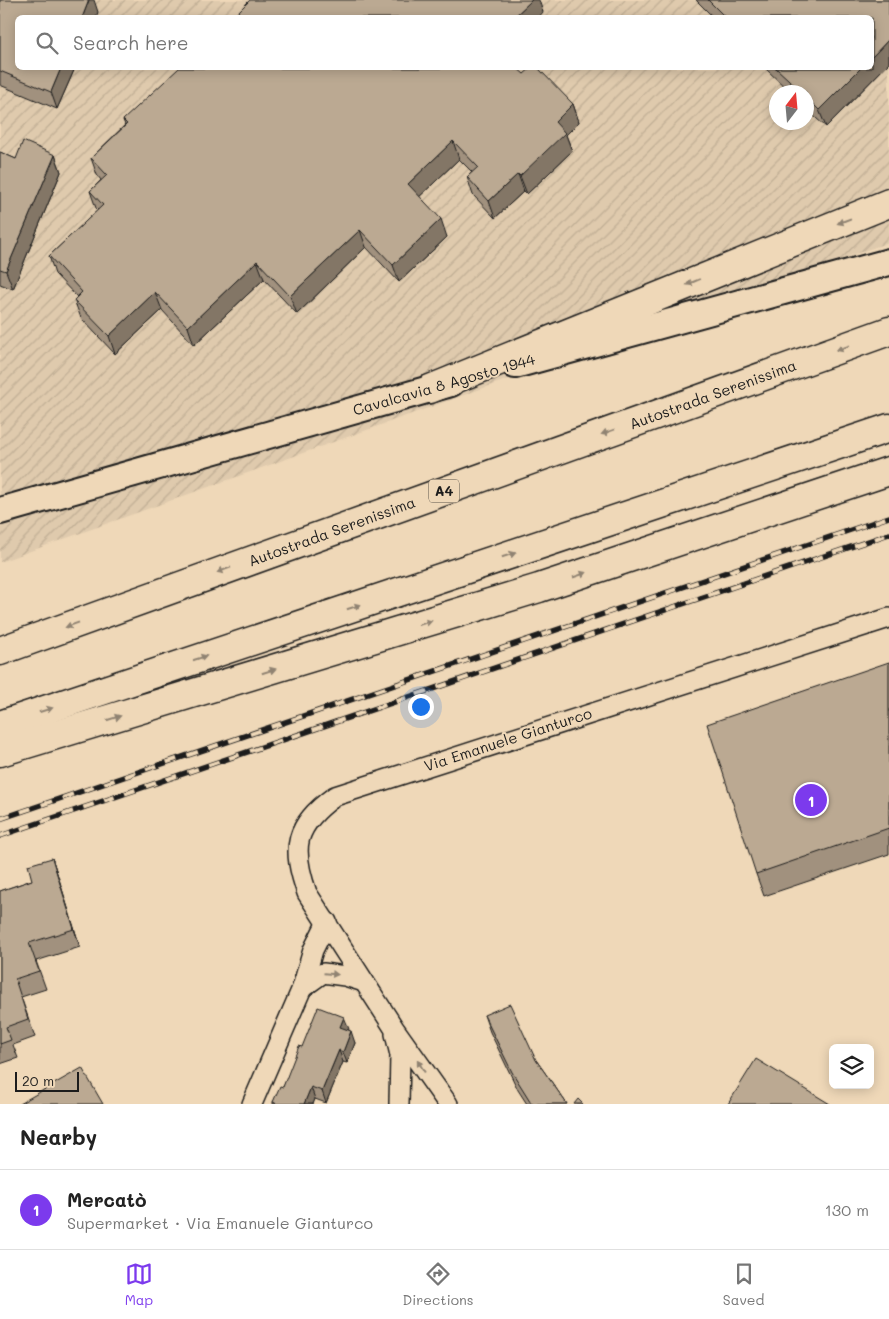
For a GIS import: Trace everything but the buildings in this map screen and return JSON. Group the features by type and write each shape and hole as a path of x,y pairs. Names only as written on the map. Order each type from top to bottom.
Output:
{"highway":[{"path":"430,389 889,203"},
{"name":"Autostrada Serenissima","path":"0,651 889,331"},
{"path":"0,725 889,428"},
{"path":"0,752 539,588 889,471"}],"main road":[{"name":"Cavalcavia 8 Agosto 1944","path":"0,511 430,389 889,262"}],"street":[{"name":"Via Emanuele Gianturco","path":"448,1104 394,1028 308,893 298,870 298,852 302,830 315,811 335,796 889,618"},
{"path":"252,1104 302,988 313,950 327,922"},
{"path":"302,988 323,973 345,976 364,982"},
{"path":"394,1028 400,1056 399,1104"}],"shaded area":[{"path":"0,0 889,0 889,242 0,562"}],"railway":[{"path":"0,819 889,517"},
{"path":"0,836 889,534"}],"place":[{"name":"Mercatò","path":"811,800"}]}
